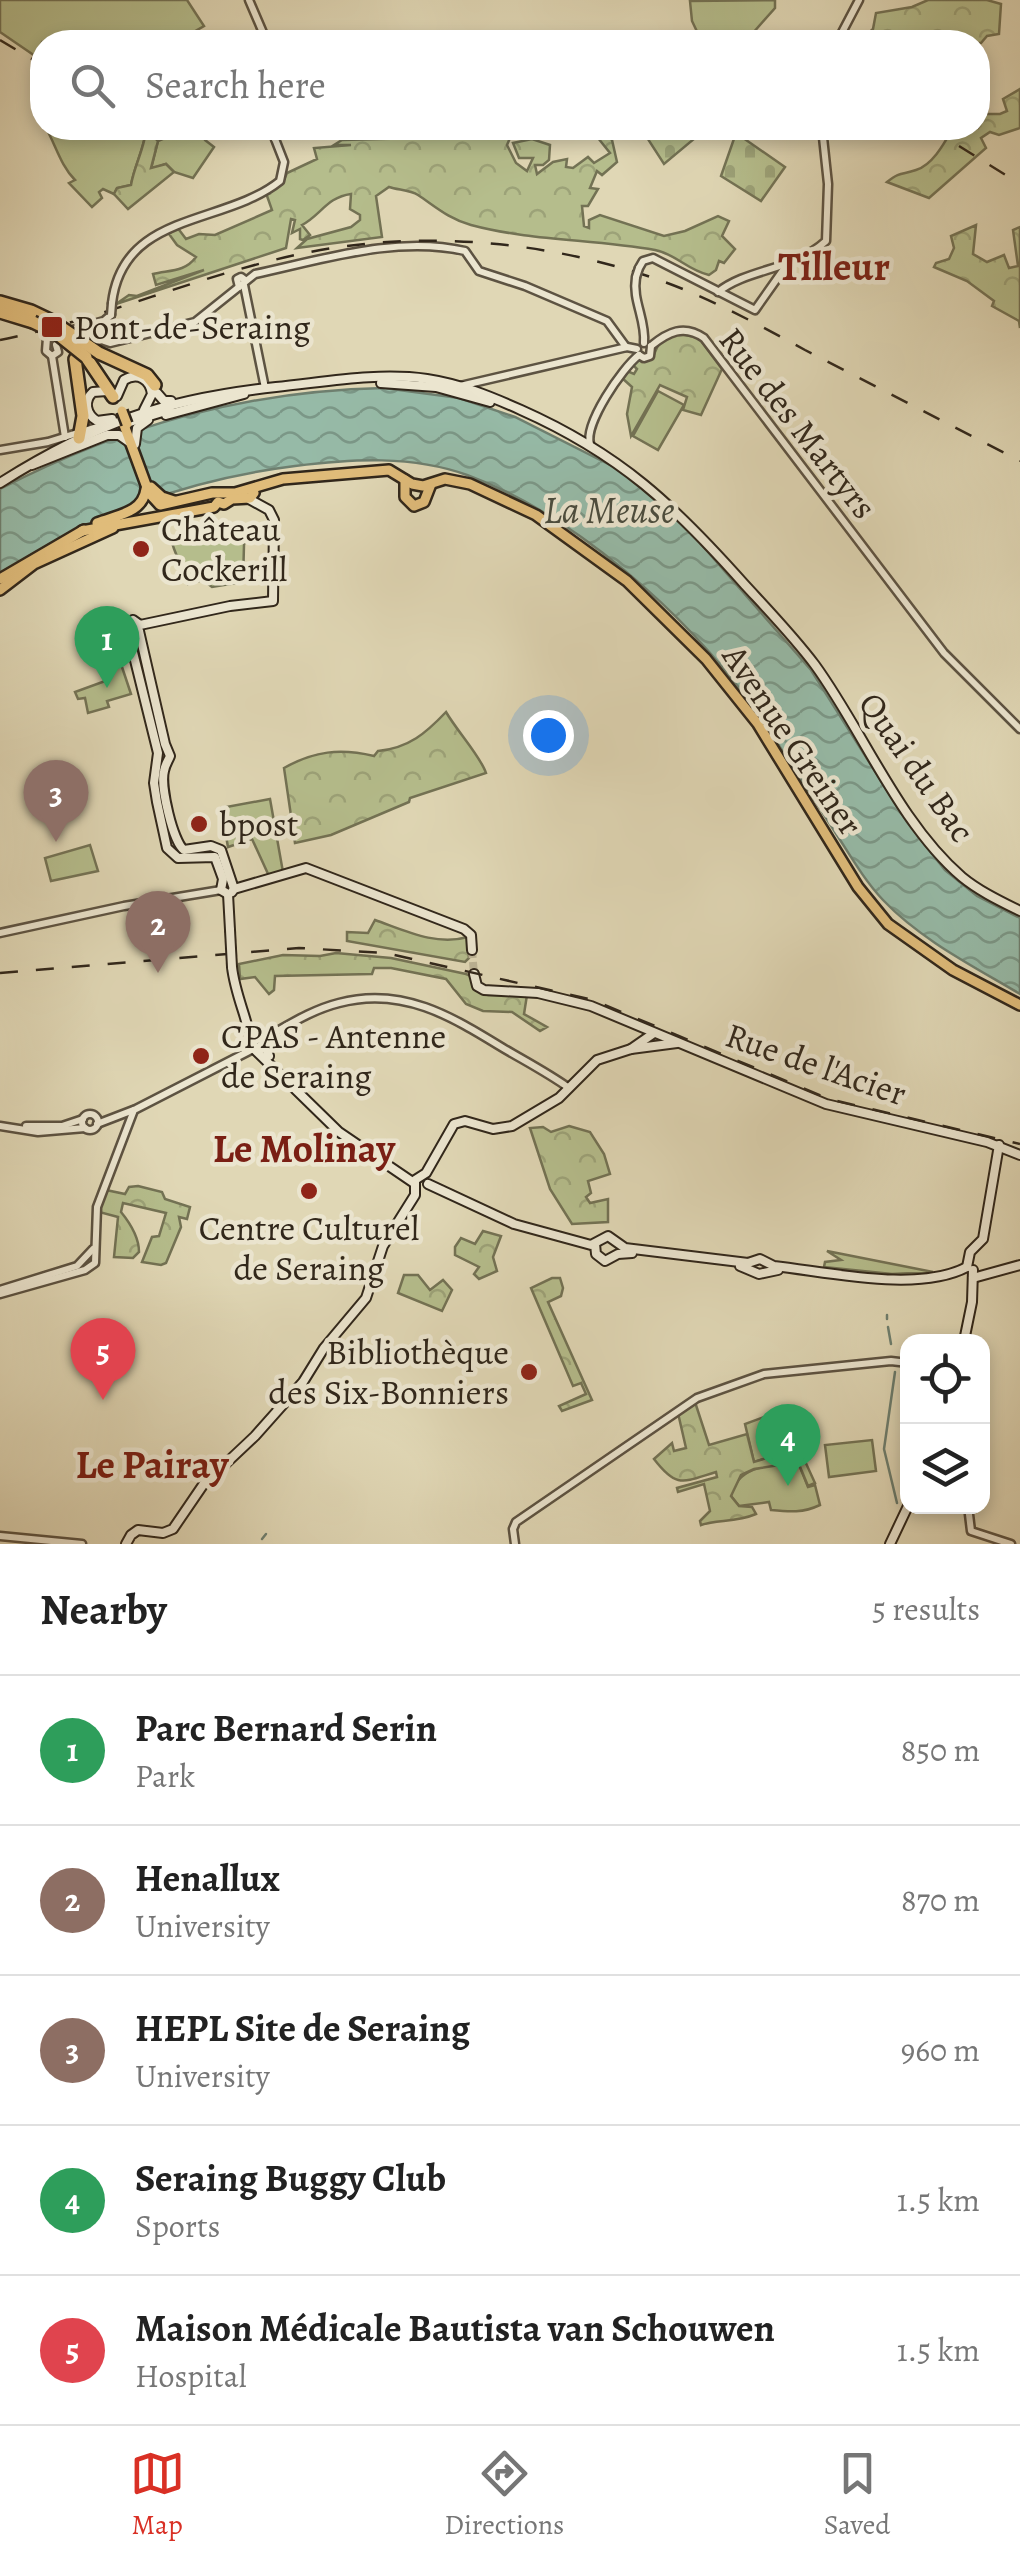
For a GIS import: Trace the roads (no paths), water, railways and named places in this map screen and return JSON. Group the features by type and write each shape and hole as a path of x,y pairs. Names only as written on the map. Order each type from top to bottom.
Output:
{"highway":[{"path":"0,302 50,320 88,356 114,393"},
{"path":"0,312 56,332 88,356 147,374 156,389"},
{"path":"87,430 88,356"}],"main road":[{"path":"114,393 128,377 146,380 152,397 148,412"},
{"path":"156,389 164,402 364,378 439,382 514,410 612,458"},
{"path":"114,393 98,390 87,398 90,415 97,421 244,394 364,382 455,388 482,393 575,436 612,458"},
{"path":"148,412 156,389"},
{"path":"82,531 214,507 223,498 212,493 164,505 151,496 114,393"},
{"path":"0,482 36,450 87,430 146,420 244,394"},
{"path":"36,450 106,435 148,412 191,400"},
{"path":"36,450 87,430"},
{"name":"Quai du Bac","path":"612,458 687,520 788,632 825,681 901,803 947,862 972,885 1020,912"},
{"name":"Avenue Greiner","path":"223,498 322,474 383,470 398,473 417,486 445,479 462,482 514,504 583,546 657,608 700,651 753,718 867,900 898,933 1020,1005"},
{"path":"252,494 274,520 273,601 230,606 136,629 177,844 184,850 211,846 222,850 237,996 256,1043 282,1079 333,1127 421,1184 508,1226 595,1247 605,1260 611,1260 619,1249"},
{"path":"100,534 110,524 141,510 151,496"},
{"path":"0,579 151,496"},
{"path":"0,590 37,563 124,522"},
{"path":"228,887 305,868 464,930 471,935 472,950"},
{"name":"Rue de l'Acier","path":"474,974 484,990 548,995 631,1021 677,1044 826,1104 999,1145 1020,1155"},
{"path":"631,1021 638,1030 638,1046"},
{"path":"638,1046 654,1033"},
{"path":"126,1543 138,1530 173,1530 200,1488 296,1390 324,1348 364,1302 385,1242 458,1121 492,1129 507,1128 560,1097 590,1064 638,1046 677,1044"},
{"path":"966,1334 972,1302 970,1252 983,1240 999,1145"},
{"path":"595,1247 600,1238 608,1236 619,1249 754,1266 758,1274 766,1267 878,1282 968,1276 1020,1263"},
{"path":"890,1544 904,1514"}],"street":[{"path":"249,0 263,30"},
{"path":"844,30 860,0"},
{"path":"63,434 52,356 58,352 49,336 104,321 111,315 118,273 140,246 193,218 276,184 284,162 274,140"},
{"path":"718,292 746,278 786,266 824,244 828,184 823,140"},
{"path":"52,345 113,332 114,341 195,322 254,274 336,256 450,248 467,252 474,266 484,273 605,320 626,348"},
{"path":"575,436 590,426 623,370 643,348 643,318 634,294 643,261 653,258 756,310 786,266"},
{"path":"243,284 265,388"},
{"name":"Rue des Martyrs","path":"643,348 680,330 691,330 704,338 944,653 1020,729"},
{"path":"455,388 626,348 643,348"},
{"path":"482,379 482,393"},
{"path":"590,426 590,444"},
{"path":"0,450 36,450 63,434 87,430"},
{"path":"0,933 228,887"},
{"path":"84,1124 87,1115 96,1120 134,1108 334,1004 368,998 395,998 446,1014 569,1088"},
{"path":"558,1080 560,1097"},
{"path":"0,1292 85,1270 95,1263 97,1206 134,1108"},
{"path":"0,1124 44,1132 84,1124 92,1130 96,1120"},
{"path":"0,1292 77,1266 96,1244"},
{"path":"85,1270 94,1275"},
{"path":"515,1544 516,1522 695,1398 768,1373 900,1362"},
{"path":"969,1514 970,1530 1011,1544"},
{"path":"0,1536 82,1544"}],"water":[{"name":"La Meuse","path":"384,388 459,398 515,417 620,470 687,528 811,670 907,822 945,870 977,896 1020,918 1020,994 931,940 883,900 752,706 661,603 587,541 507,492 467,475 425,464 360,460 295,466 217,480 104,518 68,534 0,575 0,489 46,466 139,430 234,404"}],"waterway":[{"path":"888,1327 891,1344"},
{"path":"895,1372 884,1449 897,1503"},
{"path":"262,1539 266,1534"}],"tunnel":[{"path":"472,950 474,974"}],"railway":[{"path":"0,40 30,58"},
{"path":"959,146 1020,184"},
{"path":"0,340 305,253 394,242 440,241 531,248 619,267 699,296 1020,461"},
{"path":"0,973 299,948 386,953 593,1000 829,1099 1020,1144"}],"place":[{"name":"Pont-de-Seraing","path":"52,327"},
{"name":"Château Cockerill","path":"141,549"},
{"name":"Parc Bernard Serin","path":"107,688"},
{"name":"bpost","path":"199,824"},
{"name":"HEPL Site de Seraing","path":"56,842"},
{"name":"Henallux","path":"158,973"},
{"name":"CPAS - Antenne de Seraing","path":"201,1056"},
{"name":"Centre Culturel de Seraing","path":"309,1191"},
{"name":"Bibliothèque des Six-Bonniers","path":"529,1372"},
{"name":"Maison Médicale Bautista van Schouwen","path":"103,1400"},
{"name":"Seraing Buggy Club","path":"788,1486"}],"district":[{"name":"Tilleur","path":"834,266"},
{"name":"Le Molinay","path":"304,1148"},
{"name":"Le Pairay","path":"152,1464"}]}
